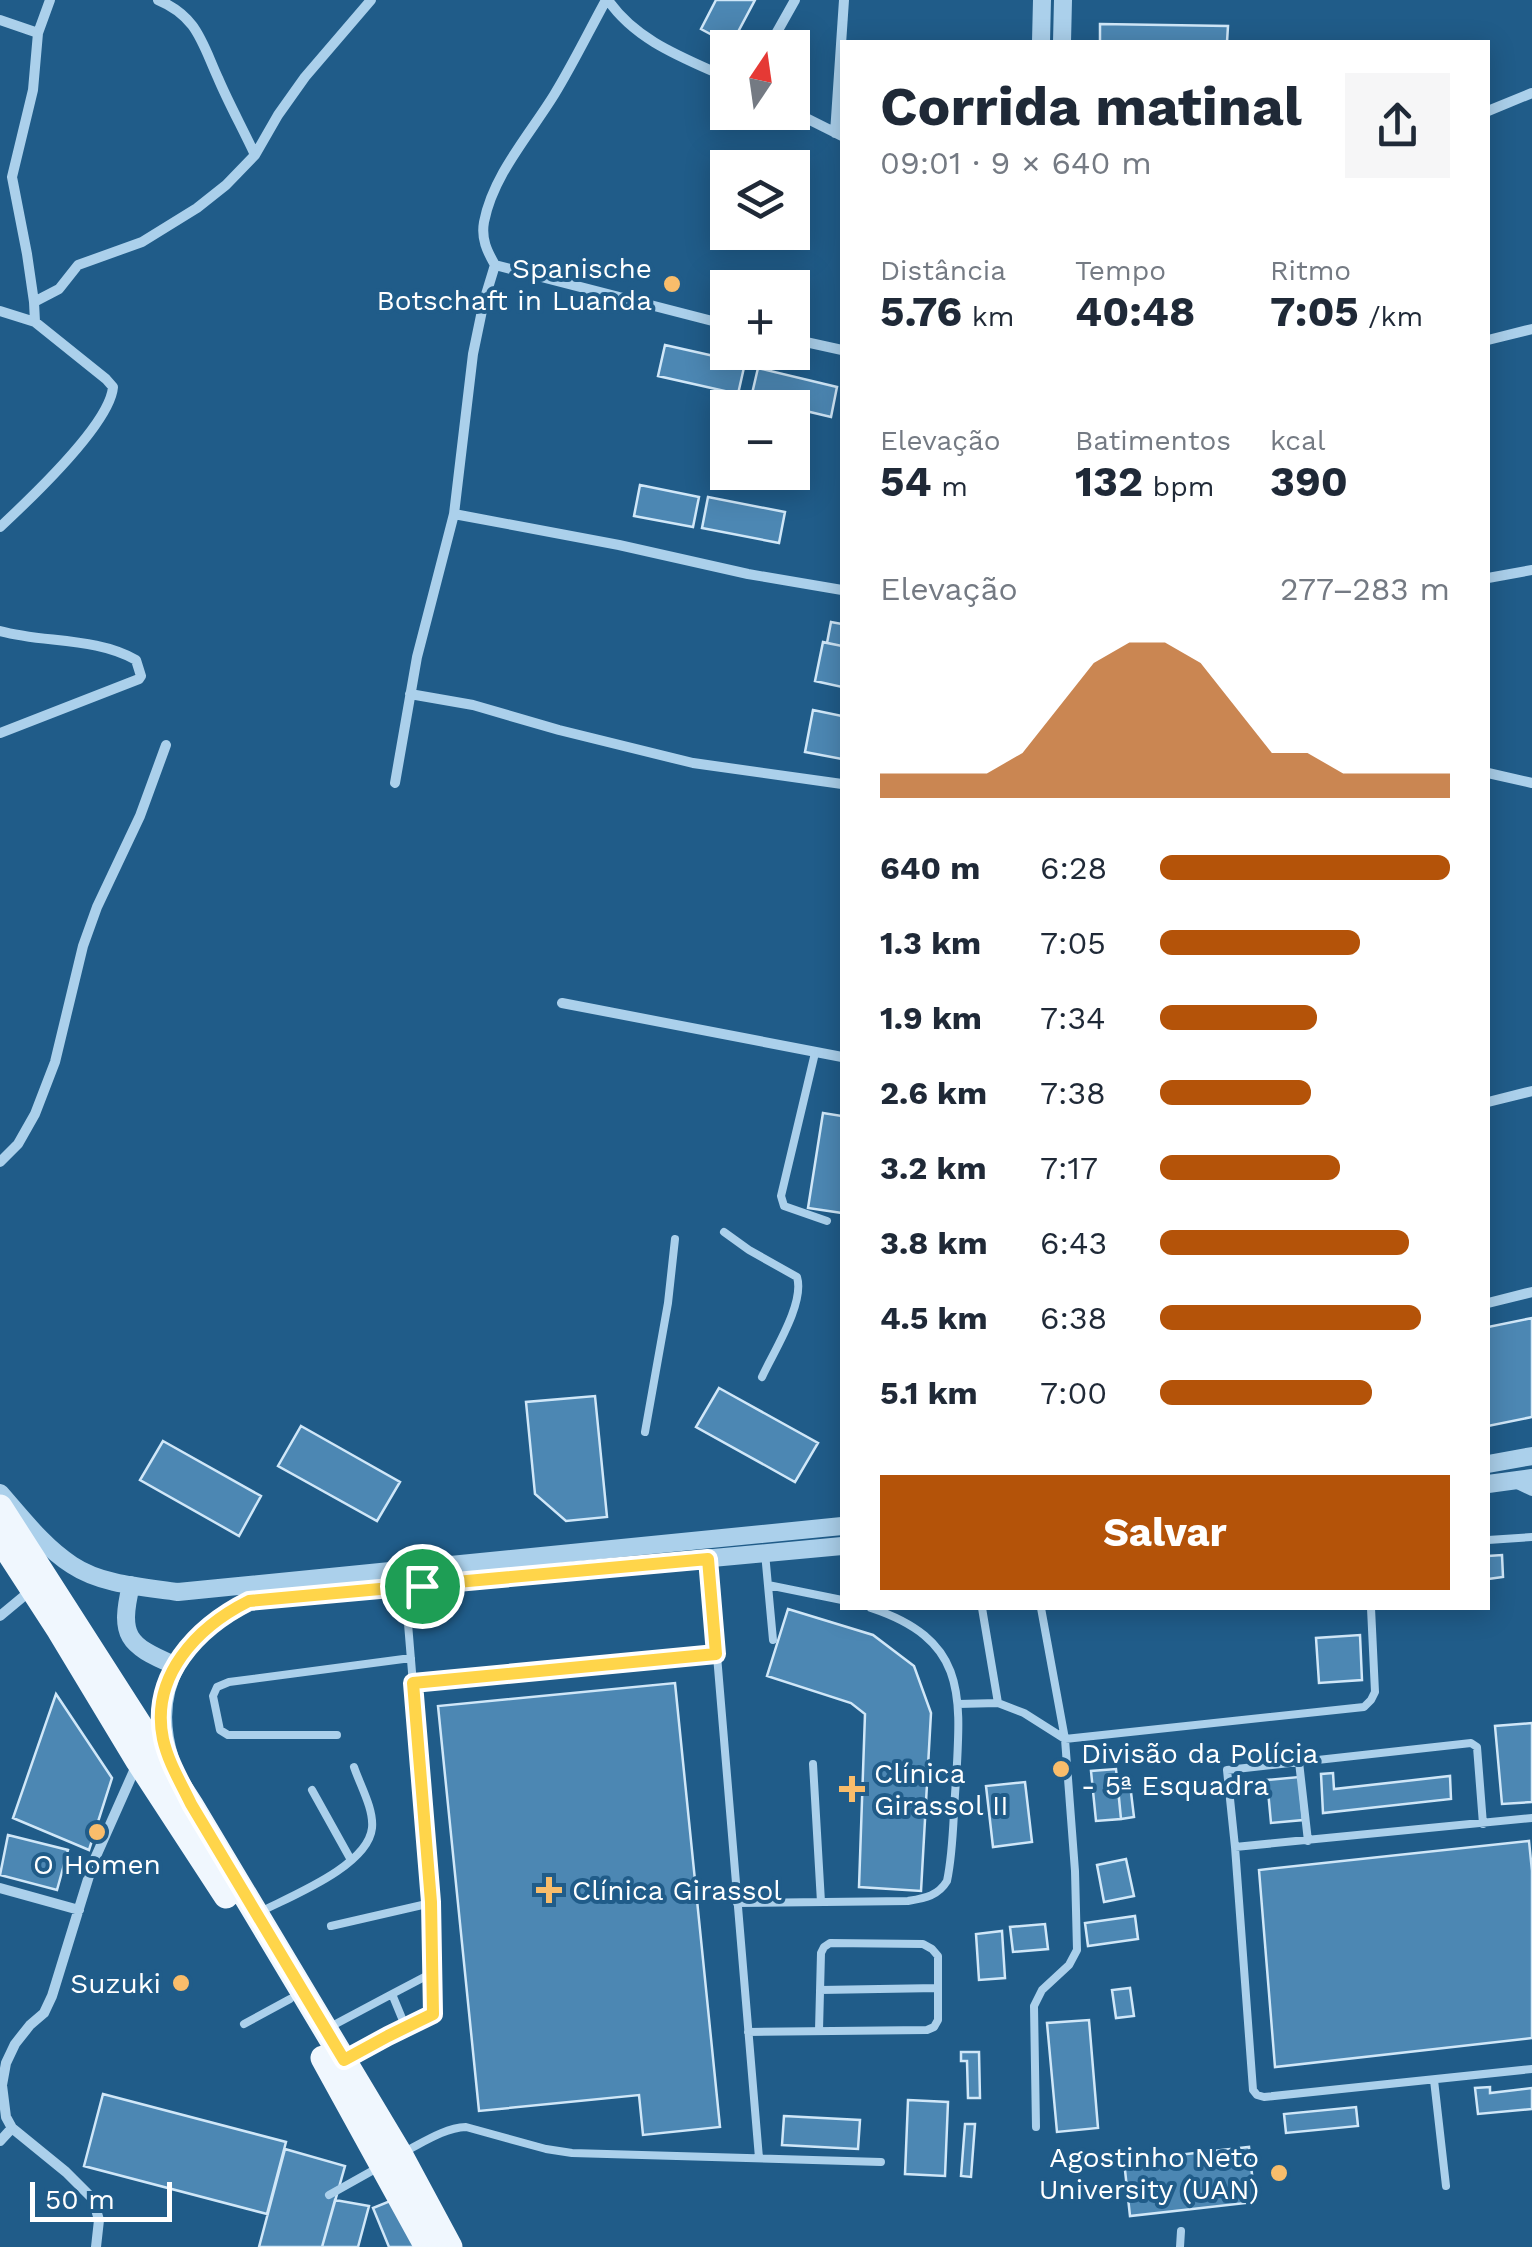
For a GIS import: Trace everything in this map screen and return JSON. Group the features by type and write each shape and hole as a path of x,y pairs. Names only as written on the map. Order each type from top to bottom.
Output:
{"main road":[{"path":"0,1507 191,1804 344,2060 392,2159 427,2247"},
{"path":"0,1539 450,2247"}],"street":[{"path":"34,322 34,302 12,177 33,90 38,32 50,0"},
{"path":"158,0 181,12 200,36 256,155"},
{"path":"34,302 59,289 78,265 142,242 226,185 256,155 305,77 371,0"},
{"path":"710,70 634,29 607,0 554,95 518,146 489,204 483,227 485,248 495,265 710,320"},
{"path":"778,30 796,0"},
{"path":"843,40 844,0"},
{"path":"1041,40 1042,0"},
{"path":"1062,40 1063,0"},
{"path":"0,20 38,32"},
{"path":"1490,110 1532,93"},
{"path":"810,120 839,135 840,108"},
{"path":"0,172 12,177"},
{"path":"396,783 417,657 454,514 473,354 495,265"},
{"path":"0,311 34,322 113,387 108,405 55,474 0,527"},
{"path":"1490,340 1532,329"},
{"path":"810,344 840,350"},
{"path":"454,514 840,590"},
{"path":"1490,578 1532,570"},
{"path":"0,630 126,655 136,660 141,676 0,733"},
{"path":"410,694 474,705 692,763 840,784"},
{"path":"0,1162 18,1144 35,1114 56,1062 96,907 140,816 166,745"},
{"path":"1490,773 1532,783"},
{"path":"562,1002 840,1058"},
{"path":"1490,1102 1532,1091"},
{"path":"1490,1302 1532,1292"},
{"path":"1490,1464 1532,1456"},
{"path":"1490,1484 1532,1478"},
{"path":"1512,1482 1532,1491"},
{"path":"0,1493 47,1546 74,1567 107,1580 178,1592 840,1526"},
{"path":"191,1804 163,1738 164,1694 174,1666 203,1630 249,1601 840,1546"},
{"path":"131,1584 125,1619 132,1642 174,1666"},
{"path":"0,1616 32,1590"},
{"path":"96,2247 99,2220 92,2200 66,2172 12,2128 6,2116 2,2085 15,2044 44,2013 52,1996 93,1863 138,1761"},
{"path":"0,1888 79,1910"},
{"path":"0,2141 12,2128"}],"lane":[{"path":"815,1052 781,1196 784,1206 827,1221"},
{"path":"724,1232 797,1276 800,1287 762,1377"},
{"path":"645,1432 675,1239"},
{"path":"1490,1540 1532,1537"},
{"path":"764,1553 773,1640"},
{"path":"708,1559 759,2158"},
{"path":"768,1585 840,1600"},
{"path":"344,2060 433,2014 431,1902 405,1587"},
{"path":"737,1903 908,1901 934,1895 947,1881 959,1725 955,1680 936,1647 907,1623 876,1610"},
{"path":"982,1610 998,1703"},
{"path":"1036,2127 1034,2006 1042,1990 1069,1965 1078,1950 1065,1739 1041,1610"},
{"path":"958,1704 998,1703 1024,1713 1065,1739 1364,1706 1374,1692 1371,1610"},
{"path":"413,1683 716,1654"},
{"path":"337,1735 228,1734 220,1730 213,1696 217,1687 229,1682 411,1658"},
{"path":"1483,1824 1475,1744 1227,1770 1253,2090 1264,2097 1532,2069"},
{"path":"1299,1762 1308,1841"},
{"path":"813,1764 821,1902"},
{"path":"256,1914 324,1879 367,1844 372,1818 354,1767"},
{"path":"312,1790 351,1860"},
{"path":"1235,1847 1532,1818"},
{"path":"331,1926 431,1902"},
{"path":"748,2032 926,2030 938,2020 938,1956 923,1944 824,1946 818,2030"},
{"path":"325,2030 432,1973"},
{"path":"820,1990 938,1988"},
{"path":"392,1994 406,2028"},
{"path":"244,2024 290,1998"},
{"path":"1434,2080 1446,2186"},
{"path":"329,2195 441,2133 466,2126 572,2153 881,2162"},
{"path":"1180,2247 1181,2230"}],"building":[{"path":"716,0 755,0 739,30 710,30 710,34 701,29"},
{"path":"1100,24 1228,26 1227,40 1100,40"},
{"path":"665,345 710,355 710,370 743,370 739,390 720,390 658,376"},
{"path":"758,370 837,387 831,417 810,412 810,390 753,390"},
{"path":"640,485 699,497 693,527 634,516"},
{"path":"708,497 785,512 779,543 702,528"},
{"path":"831,622 840,624 840,646 827,643"},
{"path":"823,642 840,646 840,687 815,681"},
{"path":"813,710 840,716 840,759 805,752"},
{"path":"823,1113 840,1116 840,1213 808,1208"},
{"path":"1532,1318 1532,1417 1490,1426 1490,1327"},
{"path":"719,1388 818,1443 795,1482 696,1427"},
{"path":"595,1396 607,1517 566,1521 535,1494 526,1402"},
{"path":"301,1426 400,1482 377,1521 278,1466"},
{"path":"163,1441 261,1496 239,1536 140,1480"},
{"path":"1502,1555 1503,1577 1490,1579 1490,1556"},
{"path":"788,1609 873,1635 914,1666 931,1713 921,1891 859,1887 865,1714 851,1703 767,1676"},
{"path":"1360,1635 1362,1680 1319,1683 1316,1638"},
{"path":"675,1683 720,2127 643,2135 639,2095 479,2111 438,1706"},
{"path":"56,1694 112,1778 89,1850 13,1818"},
{"path":"1532,1723 1532,1802 1502,1804 1495,1726"},
{"path":"1116,1769 1121,1819 1096,1821 1091,1771"},
{"path":"1333,1773 1334,1789 1450,1776 1451,1799 1323,1813 1321,1774"},
{"path":"1129,1776 1134,1817 1121,1819 1117,1777"},
{"path":"1299,1777 1303,1820 1271,1823 1267,1780"},
{"path":"1025,1782 1032,1842 993,1847 986,1786"},
{"path":"8,1835 68,1850 57,1890 0,1875"},
{"path":"1529,1841 1532,2038 1275,2067 1259,1870"},
{"path":"1126,1859 1134,1896 1104,1902 1097,1865"},
{"path":"1135,1916 1138,1939 1088,1946 1085,1923"},
{"path":"1045,1924 1048,1949 1013,1952 1010,1927"},
{"path":"1002,1931 1005,1978 979,1980 976,1934"},
{"path":"1130,1988 1134,2016 1116,2018 1112,1990"},
{"path":"1089,2020 1098,2128 1057,2132 1047,2023"},
{"path":"961,2052 979,2052 980,2098 968,2098 967,2061 961,2061"},
{"path":"1490,2087 1490,2093 1532,2088 1532,2109 1478,2114 1475,2088"},
{"path":"103,2094 286,2142 267,2214 84,2166"},
{"path":"908,2100 948,2102 945,2176 905,2174"},
{"path":"1356,2107 1358,2126 1286,2133 1284,2114"},
{"path":"784,2116 860,2120 858,2149 782,2145"},
{"path":"965,2124 975,2124 971,2177 961,2176"},
{"path":"1249,2147 1255,2202 1130,2216 1124,2161"},
{"path":"285,2149 345,2166 322,2247 259,2247"},
{"path":"395,2199 417,2247 389,2247 373,2208"},
{"path":"335,2200 369,2206 358,2247 322,2247"}],"place":[{"name":"Spanische Botschaft in Luanda","path":"672,284"},
{"name":"Divisão da Polícia - 5ª Esquadra","path":"1061,1769"},
{"name":"Clínica Girassol II","path":"852,1789"},
{"name":"O Homen","path":"97,1832"},
{"name":"Clínica Girassol","path":"549,1890"},
{"name":"Suzuki","path":"181,1983"},
{"name":"Agostinho Neto University (UAN)","path":"1279,2173"}],"route":[{"path":"708,1559 716,1654 413,1683 431,1902 433,2014 344,2060 191,1804 163,1738 164,1694 174,1666 203,1630 249,1601 422,1586 708,1559"}]}
